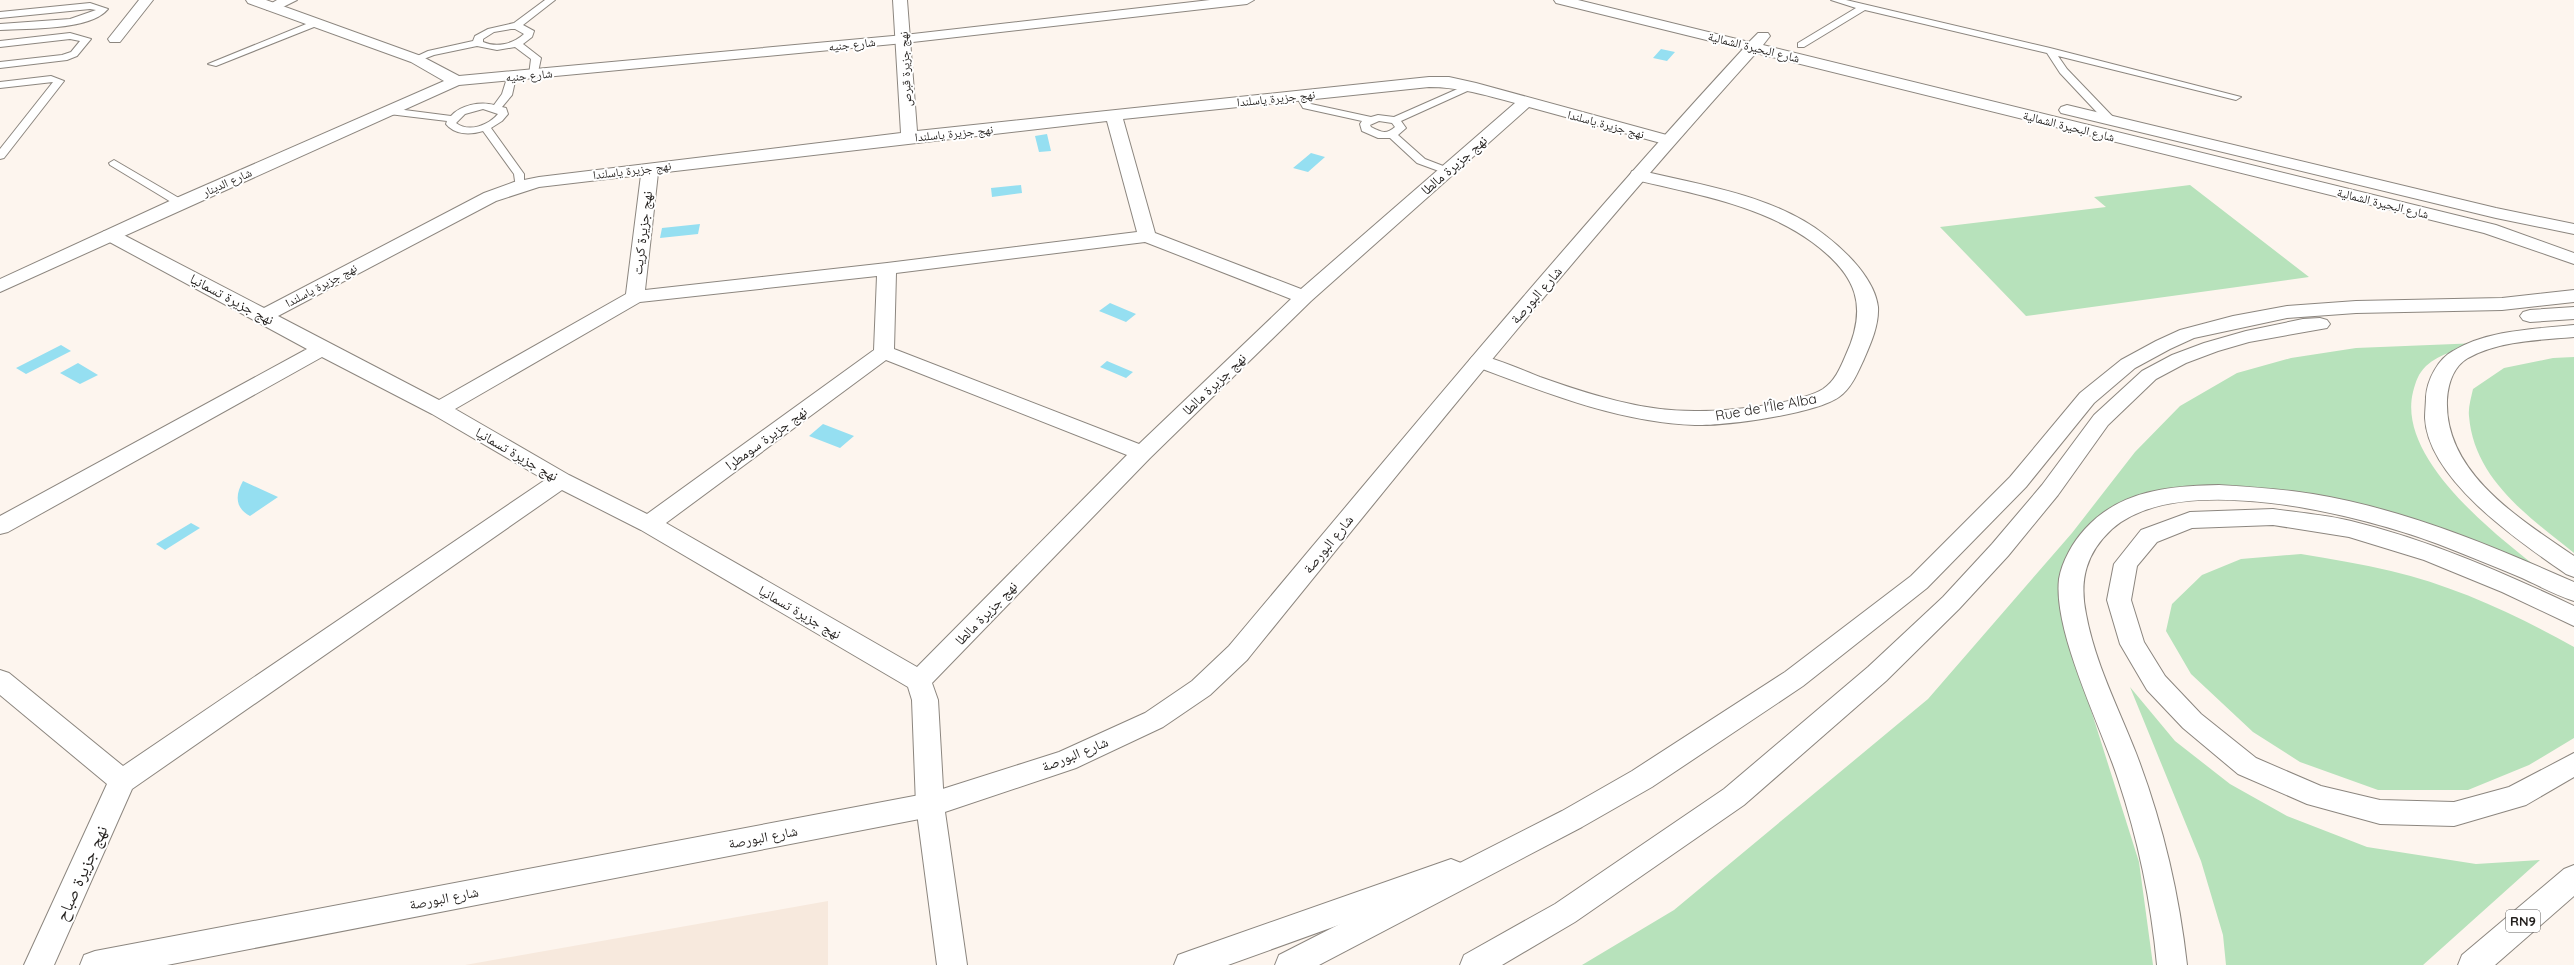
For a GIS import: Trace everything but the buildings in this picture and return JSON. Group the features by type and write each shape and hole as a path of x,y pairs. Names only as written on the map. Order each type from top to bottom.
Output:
{"main road":[{"path":"115,39 146,0"},
{"path":"253,0 416,59 456,82"},
{"path":"272,7 290,0"},
{"name":"نهج جزيرة قبرص","path":"900,0 910,138"},
{"name":"شارع جنيه","path":"456,82 904,39 1247,0"},
{"name":"شارع البحيرة الشمالية","path":"1561,0 1758,41 1801,45 2110,121 2496,213 2574,229"},
{"name":"شارع البحيرة الشمالية","path":"1616,0 1758,41 2117,138 2490,229 2574,259"},
{"name":"شارع البورصة","path":"100,964 930,805 1067,760 1154,720 1202,688 1238,653 1479,361 1668,140 1758,41"},
{"name":"شارع الدينار","path":"0,286 180,203 456,82"},
{"name":"نهج جزيرة ياسلندا","path":"264,316 490,197 520,186 650,168 910,138 1429,82 1449,82 1471,86 1668,140"},
{"name":"نهج جزيرة مالطا","path":"919,681 1142,453 1304,297 1525,102"},
{"path":"1114,116 1147,236"},
{"name":"نهج جزيرة كريت","path":"635,297 650,168"},
{"name":"Rue de l'Île Alba","path":"1479,361 1574,396 1610,406 1657,416 1699,418 1802,403 1830,394 1847,376 1863,340 1868,306 1859,285 1840,258 1819,240 1796,224 1766,210 1638,175"},
{"name":"نهج جزيرة تسمانيا","path":"110,235 264,316 322,350 439,409 561,480 648,524 919,681"},
{"path":"439,409 635,297 887,269 1147,236 1304,297"},
{"path":"887,269 884,352 1142,453"},
{"path":"1290,965 1518,848 1642,779 1842,644 1920,582 1967,535 2018,482 2087,398 2128,364 2163,345 2187,334 2233,322 2287,312 2356,307 2502,304 2574,296"},
{"path":"1475,965 1565,913 1734,797 1878,674 1951,603 1990,561 2050,490 2101,420 2149,375 2179,359 2211,347 2303,325 2574,313"},
{"path":"2574,331 2502,339 2460,355 2440,376 2434,416 2439,435 2450,458 2467,482 2533,539 2574,568"},
{"path":"0,526 322,350"},
{"name":"نهج جزيرة سومطرا","path":"648,524 884,352"},
{"path":"0,680 122,781 561,480"},
{"path":"2172,965 2169,929 2154,850 2129,771 2080,638 2071,598 2072,568 2086,542 2104,524 2138,503 2173,493 2252,494 2307,499 2374,514 2446,538 2574,592"},
{"path":"2574,617 2510,586 2432,554 2350,529 2273,517 2190,520 2149,536 2126,564 2119,600 2132,644 2156,683 2192,721 2247,766 2317,796 2380,812 2454,814 2516,797 2574,764"},
{"path":"919,681 925,700 930,805 952,965"},
{"name":"نهج جزيرة صباح","path":"40,965 122,781"},
{"path":"1189,965 1518,848"},
{"name":"RN9","path":"2473,965 2574,878"}],"lane":[{"path":"516,26 551,0"},
{"path":"1835,0 2236,97"},
{"path":"0,15 90,6 104,9 98,14 78,20 0,27"},
{"path":"1801,45 1864,7"},
{"path":"213,64 316,23"},
{"path":"416,59 431,53 478,43 493,48 517,44 525,40 529,35 529,31 516,26 493,29 478,38 478,43"},
{"path":"0,44 70,36 86,39 74,54 64,58 0,65"},
{"path":"517,44 536,58 534,75"},
{"path":"2050,51 2063,71 2110,121"},
{"path":"497,107 507,94 511,77"},
{"path":"0,85 51,79 59,81 0,156"},
{"path":"1300,96 1307,106 1370,120 1382,118 1395,120 1471,86"},
{"path":"389,111 452,119 466,110 477,107 497,107 502,110 503,114 500,119 485,127 462,130 450,124 452,119"},
{"path":"1370,120 1365,124 1366,130 1372,134 1392,134 1401,128 1395,120"},
{"path":"485,127 519,174 520,186"},
{"path":"1392,134 1421,161 1447,171"},
{"path":"114,162 180,203"}],"shaded area":[{"path":"828,901 828,965 465,965"}],"green space":[{"path":"2190,185 2309,277 2026,316 1940,227 2106,207 2094,197"},
{"path":"2479,343 2444,355 2423,369 2413,392 2412,418 2421,445 2437,471 2458,497 2507,543 2551,578 2460,538 2237,490 2113,512 2064,575 2084,688 2139,862 2153,965 1582,965 1674,910 1928,699 2072,533 2135,452 2180,406 2237,373 2291,358 2356,348"},
{"path":"2574,357 2574,553 2522,510 2506,495 2493,478 2481,459 2473,438 2469,413 2473,389 2504,368 2553,358"},
{"path":"2301,554 2380,568 2439,585 2462,593 2508,613 2574,647 2574,738 2529,765 2468,790 2378,790 2300,762 2253,732 2191,674 2166,631 2172,604 2202,575 2241,559"},
{"path":"2130,687 2175,741 2230,784 2287,816 2367,847 2476,864 2540,860 2423,965 2226,965 2223,935 2201,861"}],"water":[{"path":"1661,49 1675,52 1667,61 1653,58"},
{"path":"1047,134 1051,151 1039,152 1035,136"},
{"path":"1311,153 1325,157 1308,172 1293,168"},
{"path":"1021,185 1022,193 992,197 991,188"},
{"path":"700,224 698,234 660,238 662,228"},
{"path":"1110,303 1136,314 1126,322 1099,311"},
{"path":"61,345 71,351 26,374 16,368"},
{"path":"1107,361 1133,372 1126,378 1100,367"},
{"path":"78,363 98,375 80,384 60,373"},
{"path":"823,424 854,436 840,448 809,436"},
{"path":"243,481 278,497 250,516 241,509 238,501 240,486"},
{"path":"191,523 200,528 165,550 156,544"}]}
